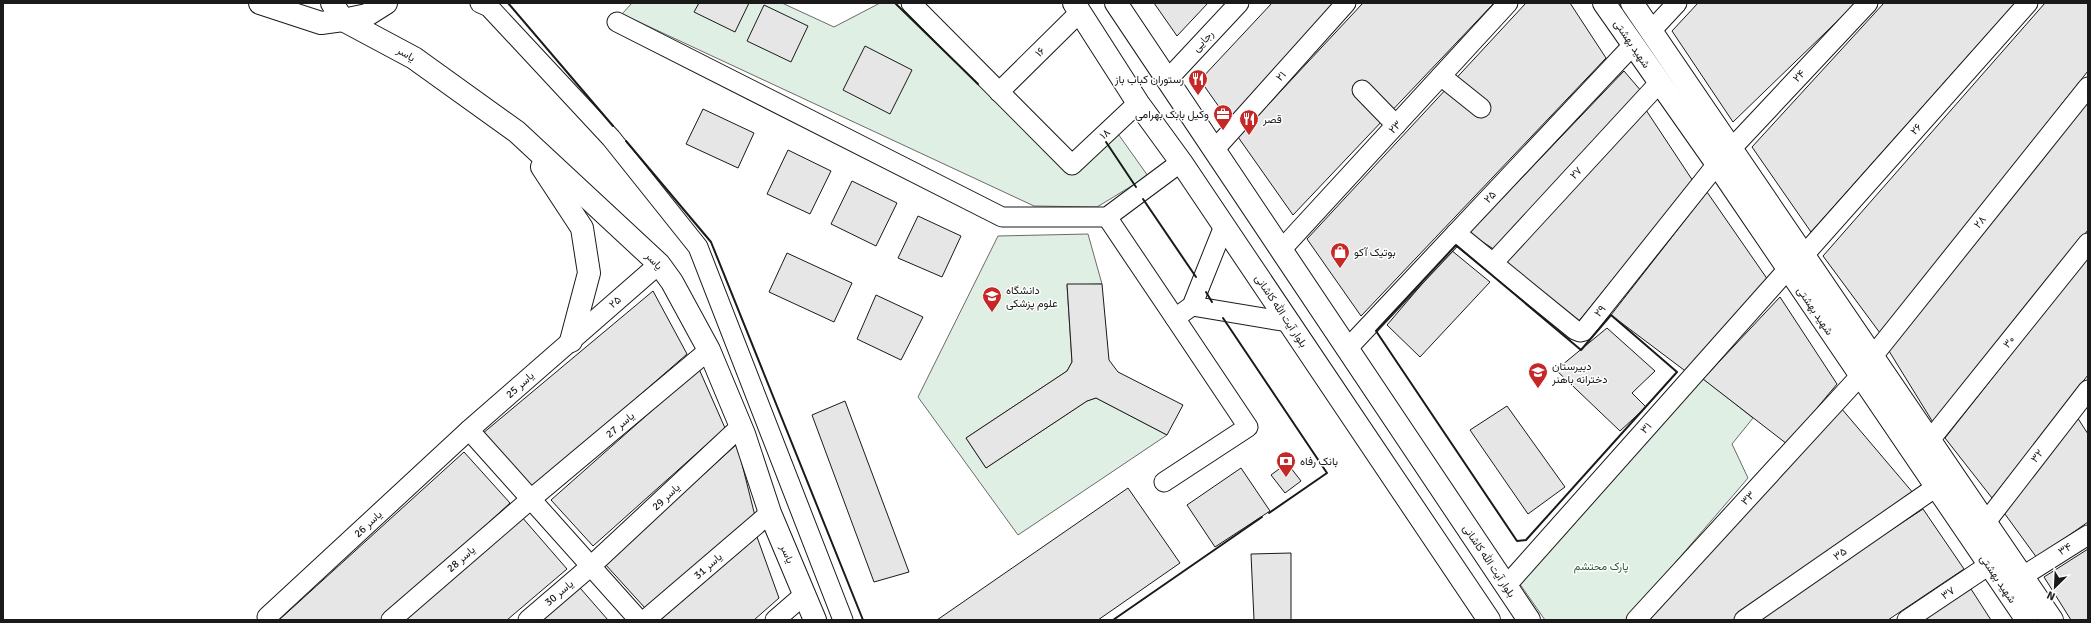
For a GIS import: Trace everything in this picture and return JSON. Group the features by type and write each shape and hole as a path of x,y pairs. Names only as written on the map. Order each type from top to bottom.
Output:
{"main road":[{"path":"260,3 321,23 340,9 367,15 386,3"},
{"name":"بلوار آیت الله کاشانی","path":"1116,3 1529,620"},
{"name":"شهید بهشتی","path":"1604,3 1659,83 1724,156 1804,255 2052,620"},
{"name":"شهید بهشتی","path":"1632,3 1651,31 1724,156 1787,270 2026,620"},
{"name":"بلوار آیت الله کاشانی","path":"1077,8 1138,103 1181,162 1489,620"},
{"name":"یاسر","path":"340,9 414,58 517,132 659,264 672,282 709,350 740,427 770,513 815,620"},
{"path":"517,132 582,228 589,273 570,340"}],"street":[{"path":"480,3 489,7 611,138 698,247 843,620"},
{"path":"911,3 999,92"},
{"name":"رجایی","path":"1168,79 1239,3"},
{"name":"۲۱","path":"1215,149 1346,3"},
{"name":"۲۳","path":"1281,250 1508,3"},
{"path":"1651,31 1677,3"},
{"name":"۲۴","path":"1724,156 1868,3"},
{"name":"۲۶","path":"1804,255 2028,3"},
{"name":"۱۶","path":"999,92 1077,8"},
{"path":"617,22 1002,217 1106,217 1181,162"},
{"name":"۲۵","path":"1347,349 1633,46"},
{"path":"1441,76 1481,108"},
{"name":"۲۷","path":"1493,263 1659,83"},
{"name":"۲۸","path":"1873,356 2088,87"},
{"path":"1362,90 1396,125"},
{"name":"۱۸","path":"999,92 1072,165 1138,103"},
{"name":"۲۹","path":"1456,233 1575,330 1580,332 1584,331 1724,156"},
{"path":"1106,217 1248,427 1164,482"},
{"path":"1175,318 1192,306 1224,226"},
{"name":"۳۰","path":"1930,440 2088,243"},
{"name":"۲۵","path":"570,340 659,264"},
{"name":"۳۱","path":"1506,586 1787,270"},
{"path":"1192,306 1288,322"},
{"name":"یاسر 25","path":"469,430 570,340"},
{"name":"یاسر 27","path":"531,499 709,350"},
{"name":"۳۳","path":"1636,620 1860,376"},
{"name":"۳۲","path":"1986,522 2087,395"},
{"name":"یاسر 29","path":"591,566 740,427"},
{"path":"469,430 639,620"},
{"name":"یاسر 26","path":"268,618 469,430"},
{"name":"۳۵","path":"1744,620 1936,487"},
{"name":"یاسر 28","path":"391,620 531,499"},
{"name":"یاسر 31","path":"645,620 770,513"},
{"name":"۳۴","path":"2023,576 2088,535"},
{"name":"۳۷","path":"1907,620 1989,565"},
{"name":"یاسر 30","path":"528,620 591,566"},
{"path":"775,620 805,594"}],"green space":[{"path":"632,3 782,3 834,27 880,3 895,3 1072,175 1116,131 1148,176 1097,207 1034,206 622,14"},
{"path":"1088,234 1102,284 1067,285 1072,362 1067,371 966,438 986,468 1087,401 1096,398 1167,435 1018,535 918,397 998,236"},
{"name":"پارک محتشم","path":"1700,376 1753,418 1732,444 1748,478 1626,620 1545,620 1517,580"}],"building":[{"path":"699,3 749,3 735,32 694,12"},
{"path":"1154,3 1208,3 1177,36"},
{"path":"1272,3 1336,3 1229,121 1200,80"},
{"path":"1363,3 1494,3 1293,215 1238,137"},
{"path":"1526,3 1570,3 1606,58 1361,316 1307,239"},
{"path":"1698,3 1856,3 1733,122 1672,31"},
{"path":"1884,3 2015,3 1811,232 1752,147"},
{"path":"2045,3 2088,3 2088,71 1880,333 1823,256"},
{"path":"764,5 808,26 791,62 747,41"},
{"path":"865,46 912,70 890,114 843,90"},
{"path":"1624,71 1642,92 1495,250 1469,233"},
{"path":"2088,98 2088,230 1934,424 1889,351"},
{"path":"703,109 754,133 738,168 686,144"},
{"path":"1646,110 1693,181 1578,322 1504,262"},
{"path":"788,150 831,171 810,214 767,194"},
{"path":"852,181 897,203 876,246 831,224"},
{"path":"1707,192 1768,280 1688,373 1611,315"},
{"path":"918,216 961,236 942,277 898,258"},
{"path":"1451,250 1490,282 1420,357 1387,325"},
{"path":"787,253 852,283 834,322 769,292"},
{"path":"2088,257 2088,375 1992,498 1945,438"},
{"path":"1067,284 1102,284 1109,360 1118,372 1183,405 1167,435 1096,398 1087,401 986,468 966,438 1067,371 1072,362"},
{"path":"653,291 687,354 533,488 482,434"},
{"path":"876,295 923,317 901,360 857,339"},
{"path":"1780,297 1837,384 1787,444 1703,379"},
{"path":"1607,328 1655,371 1632,393 1646,407 1620,431 1556,370"},
{"path":"699,369 725,428 593,546 551,500"},
{"path":"845,401 909,572 874,582 812,415"},
{"path":"1507,406 1565,487 1528,514 1470,430"},
{"path":"1841,408 1914,494 1735,620 1649,620"},
{"path":"2077,417 2088,434 2088,522 2037,558 2002,510"},
{"path":"737,444 755,516 645,608 605,564"},
{"path":"464,452 510,503 382,620 279,620"},
{"name":"بانک رفاه","path":"1287,463 1301,481 1285,493 1271,475"},
{"path":"1241,468 1270,511 1215,547 1187,505"},
{"path":"1128,488 1180,563 1098,620 937,620"},
{"path":"1923,509 1964,569 1888,620 1754,620"},
{"path":"521,516 567,569 507,620 401,620"},
{"path":"757,537 779,598 754,620 660,620"},
{"path":"2088,549 2088,620 2071,620 2044,577"},
{"path":"1291,553 1291,620 1254,620 1251,554"},
{"path":"574,581 608,620 530,620"},
{"path":"1971,589 1991,620 1922,620"}],"wall":[{"path":"508,3 613,126"},
{"path":"895,3 978,84"},
{"path":"626,141 711,242 863,620"},
{"path":"1106,142 1136,187"},
{"path":"1143,199 1196,277"},
{"path":"1456,245 1581,350 1611,315 1677,372 1526,540 1517,541 1376,331 1456,245"},
{"path":"1206,292 1212,302"},
{"path":"1223,318 1327,473 1269,513"},
{"path":"1113,620 1262,517"}],"place":[{"name":"رستوران کباب باز","path":"1198,96"},
{"name":"وکیل بابک بهرامی","path":"1223,131"},
{"name":"قصر","path":"1249,136"},
{"name":"بوتیک آکو","path":"1340,269"},
{"name":"دانشگاه علوم پزشکی","path":"992,313"},
{"name":"دبیرستان دخترانه باهنر","path":"1538,389"},
{"name":"بانک رفاه","path":"1286,478"}]}
